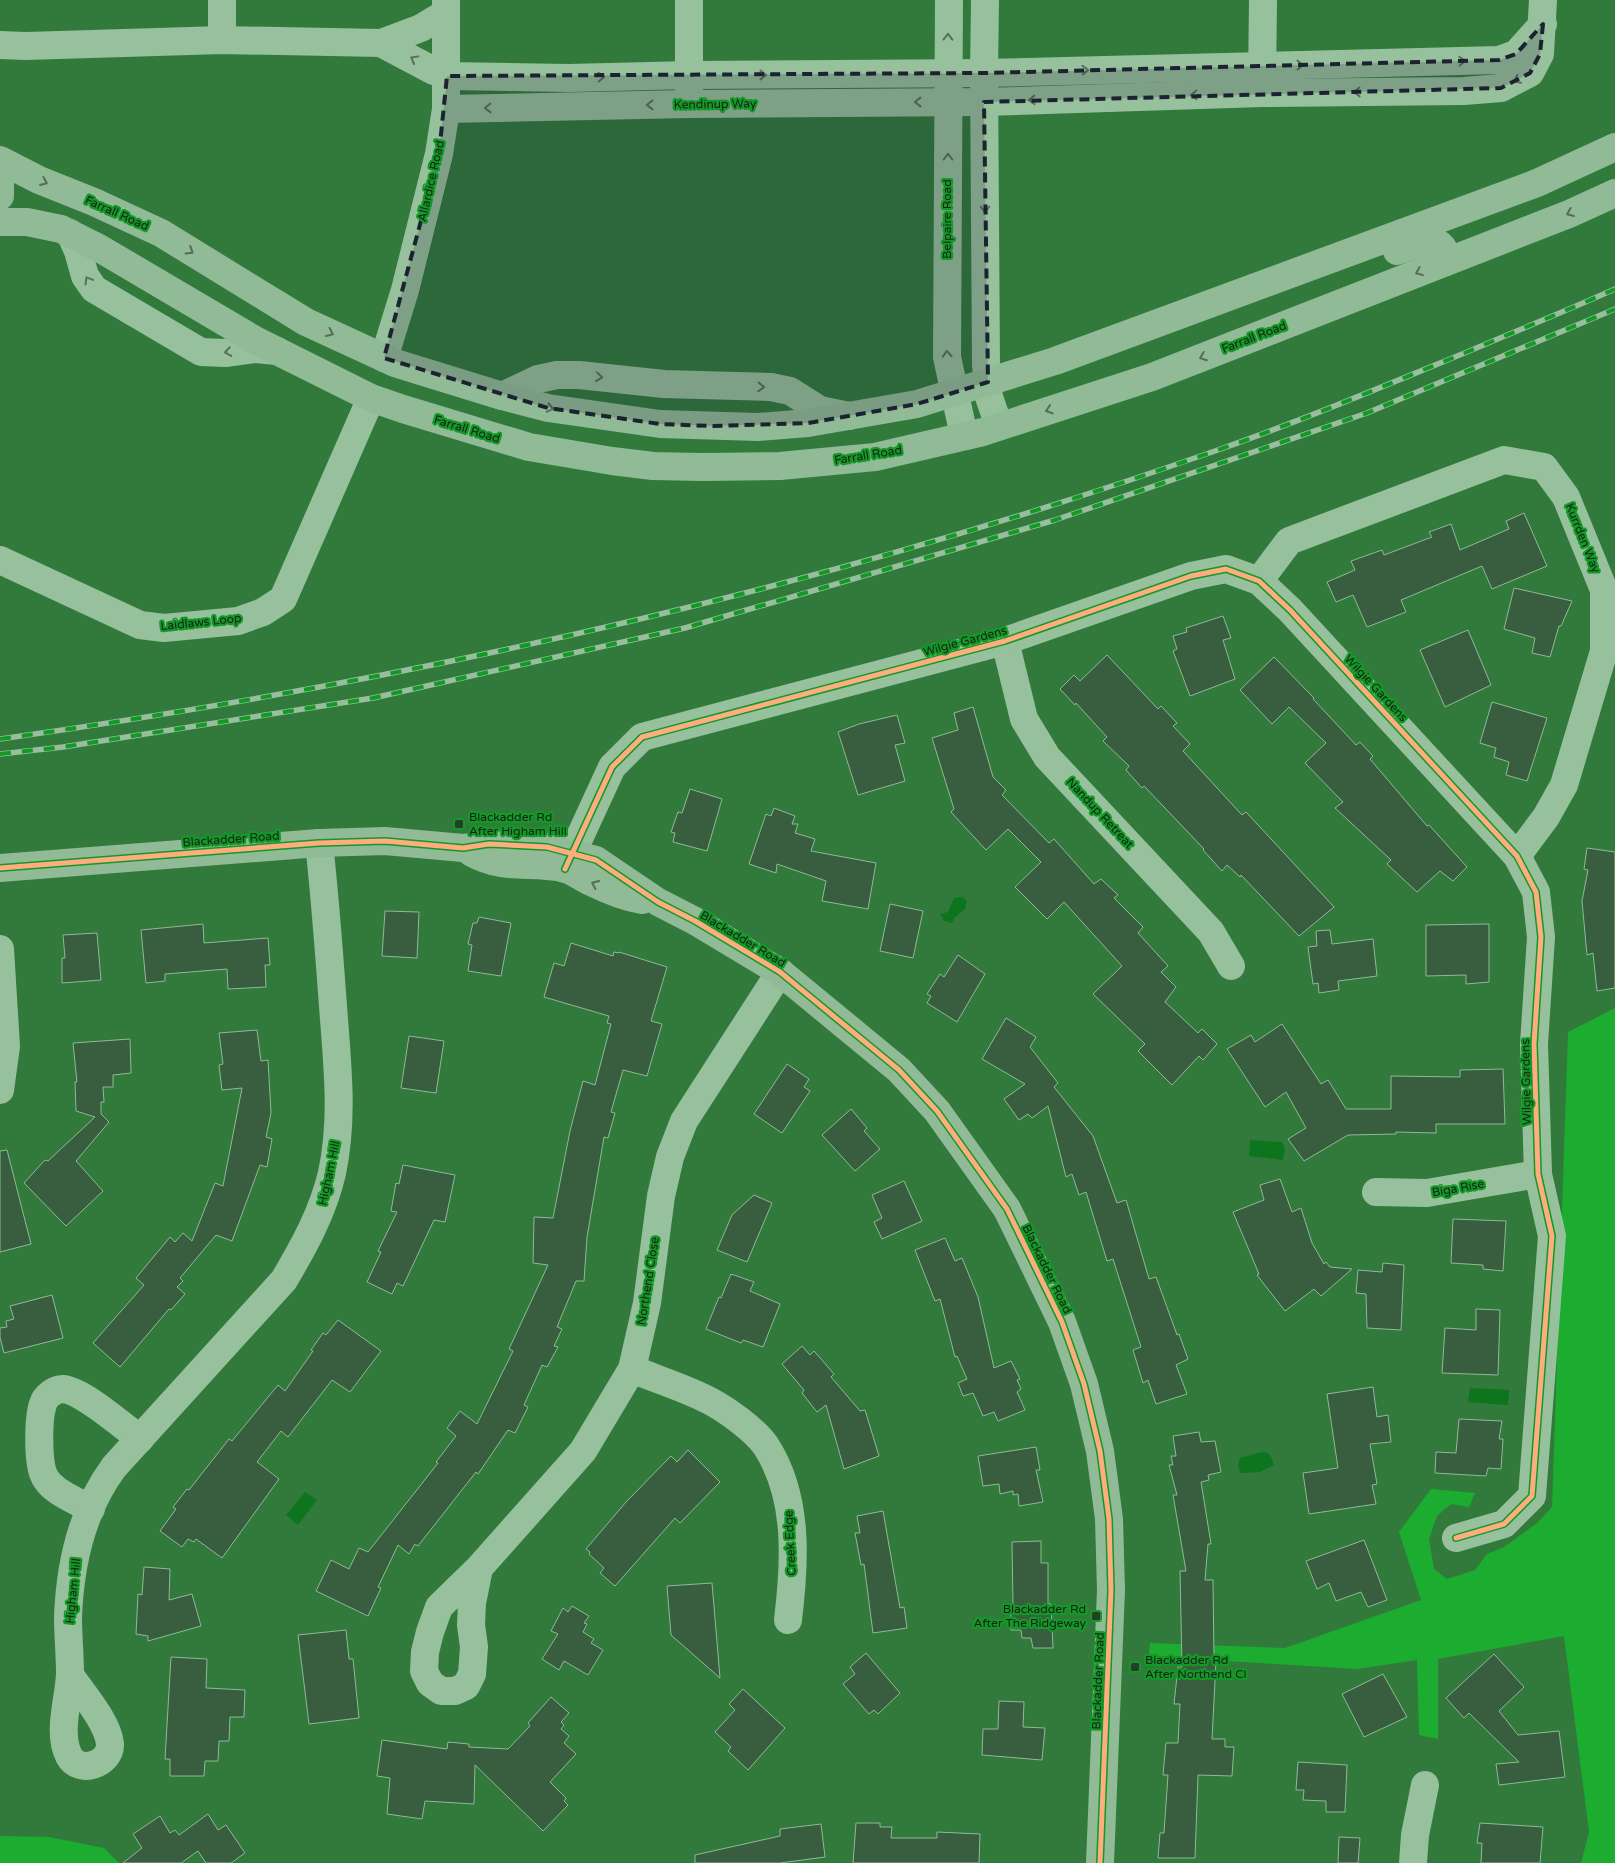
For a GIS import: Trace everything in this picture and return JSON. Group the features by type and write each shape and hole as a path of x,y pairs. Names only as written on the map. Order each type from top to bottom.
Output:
{"main road":[{"name":"Farrall Road","path":"0,160 39,180 94,202 161,233 306,322 395,363 548,408 660,424 758,427 808,422 917,404 1056,361 1536,183 1615,147"},
{"path":"0,172 0,196"},
{"name":"Farrall Road","path":"0,222 27,222 61,229 70,233 99,248 255,340 371,398 442,422 528,447 612,461 653,466 751,466 875,457 999,426 1152,377 1569,214 1615,193"},
{"name":"Farrall Road","path":"1257,287 1304,286 1423,242 1436,242 1442,245 1446,251 1446,262"},
{"name":"Blackadder Road","path":"0,868 319,843 385,841 436,844 463,848 486,860 508,865 543,865 568,861 593,883 627,898 658,902 695,921 780,972 899,1070 938,1111 968,1151 1007,1209 1062,1322 1084,1384 1100,1451 1109,1519 1111,1590 1100,1863"}],"street":[{"path":"222,0 222,40"},
{"path":"689,0 690,104"},
{"name":"Belpaire Road","path":"949,0 947,357 964,436"},
{"path":"985,0 986,364 989,397 999,426"},
{"path":"1262,93 1263,0"},
{"path":"0,45 26,46 222,40 381,43 421,28 446,6"},
{"name":"Allardice Road","path":"384,358 405,290 438,154 446,109 446,6"},
{"path":"381,43 447,76 569,78 689,75 948,74 1499,60 1516,54 1543,12"},
{"name":"Kendinup Way","path":"446,109 824,102 984,102 1262,93 1464,91 1501,88 1530,73 1540,54 1543,12"},
{"path":"824,75 824,102"},
{"path":"569,78 569,107"},
{"name":"Farrall Road","path":"70,233 78,251 85,276 94,289 201,352 225,353 256,349 277,351"},
{"name":"Farrall Road","path":"502,396 538,379 557,375 579,375 664,384 771,387 790,391 820,410 849,416"},
{"name":"Laidlaws Loop","path":"0,560 140,625 164,628 210,624 238,621 263,612 284,599 371,398"},
{"name":"Kurrden Way","path":"1259,581 1289,541 1504,460 1544,467 1566,497 1604,590 1604,651 1564,785 1546,817 1517,856"},
{"name":"Wilgie Gardens","path":"568,861 612,767 642,737 1006,641 1191,576 1226,569 1259,581 1290,610 1517,856 1536,892 1541,937 1534,1044 1538,1174 1552,1236 1532,1496 1504,1524 1456,1538"},
{"name":"Nandup Retreat","path":"1006,641 1024,719 1047,757 1210,932 1231,966"},
{"name":"Higham Hill","path":"70,1675 68,1617 72,1572 79,1541 101,1484 284,1280 304,1246 321,1211 332,1173 338,1134 340,1091 319,843"},
{"path":"0,949 6,1046 0,1090"},
{"name":"Northend Close","path":"479,1568 583,1451 632,1370 646,1303 661,1196 670,1157 684,1121 780,972"},
{"name":"Biga Rise","path":"1376,1192 1427,1193 1538,1174"},
{"name":"Creek Edge","path":"632,1370 710,1401 740,1420 765,1445 781,1477 791,1512 793,1578 788,1620"},
{"path":"91,1508 69,1498 51,1485 42,1473 39,1439 43,1403 52,1392 63,1389 90,1401 140,1439"},
{"path":"1413,1863 1415,1835 1425,1785"}],"highlighted area":[{"path":"1543,24 1540,54 1530,73 1501,88 984,102 988,382 917,404 808,423 713,426 660,424 548,408 384,358 439,154 447,76 984,73 1499,60 1516,54"}],"shaded area":[{"path":"962,897 967,901 965,909 955,917 952,923 944,921 940,914 948,912 954,898"},
{"path":"1615,1008 1615,1863 1581,1863 1589,1832 1564,1636 1438,1659 1438,1739 1419,1735 1417,1660 1358,1669 1160,1657 1149,1654 1150,1643 1285,1648 1421,1600 1399,1532 1431,1489 1475,1493 1469,1507 1451,1504 1437,1516 1429,1539 1434,1569 1447,1579 1475,1570 1487,1554 1504,1547 1537,1523 1552,1507 1568,1032"},
{"path":"1250,1140 1282,1142 1285,1149 1283,1160 1249,1156"},
{"path":"1470,1388 1509,1390 1508,1405 1468,1402"},
{"path":"1261,1452 1268,1453 1274,1465 1260,1472 1240,1473 1238,1466 1240,1458"},
{"path":"305,1492 317,1500 298,1525 286,1515"},
{"path":"0,1836 49,1837 104,1848 119,1863 0,1863"}],"building":[{"path":"1524,513 1547,566 1492,589 1482,566 1401,600 1406,612 1367,627 1353,595 1336,602 1327,582 1355,570 1351,561 1382,550 1384,555 1432,537 1429,532 1451,524 1460,550 1509,529 1506,521"},
{"path":"1514,588 1572,601 1561,626 1559,626 1550,657 1532,653 1535,638 1504,629"},
{"path":"1223,616 1231,638 1223,640 1235,679 1190,696 1173,651 1177,649 1173,636 1187,632 1186,628"},
{"path":"1468,630 1491,685 1445,707 1420,650"},
{"path":"1107,655 1158,709 1161,706 1177,723 1173,726 1190,744 1183,751 1242,815 1246,812 1334,907 1299,936 1241,875 1240,877 1227,865 1222,871 1204,849 1144,786 1142,788 1126,770 1129,766 1103,741 1107,737 1076,703 1075,705 1060,689 1074,675 1080,681"},
{"path":"1274,657 1356,745 1360,742 1373,756 1370,759 1427,826 1429,825 1467,867 1453,881 1440,871 1417,892 1387,864 1391,860 1335,808 1343,802 1305,763 1326,743 1289,707 1272,724 1240,690"},
{"path":"1492,702 1547,718 1527,781 1506,775 1509,762 1494,757 1496,748 1480,743"},
{"path":"973,707 993,777 1006,790 1002,795 1049,843 1054,839 1094,884 1101,879 1118,895 1114,898 1143,927 1138,933 1168,966 1161,972 1176,987 1165,1002 1198,1033 1202,1029 1217,1044 1203,1060 1199,1056 1172,1085 1138,1051 1145,1044 1093,994 1122,966 1064,902 1047,919 1015,887 1041,862 1008,829 986,850 951,812 954,809 932,738 958,730 954,713"},
{"path":"897,715 905,743 895,745 905,781 858,795 838,732 859,724"},
{"path":"690,789 722,799 707,851 673,842 675,833 671,832 678,812 682,813"},
{"path":"774,808 795,816 792,824 798,824 795,833 815,839 811,851 876,863 868,909 822,901 826,881 777,864 776,873 749,864 766,814 771,816"},
{"path":"1587,848 1615,852 1615,988 1597,991 1593,953 1587,955 1582,901 1588,870 1584,869"},
{"path":"890,904 923,911 913,958 880,951"},
{"path":"385,911 419,912 417,958 382,956"},
{"path":"479,917 511,923 501,976 468,971 472,945 468,944 473,923 477,923"},
{"path":"203,924 204,943 268,938 270,965 265,965 266,987 228,989 227,969 165,974 165,981 146,983 141,930"},
{"path":"1489,924 1489,982 1466,984 1466,975 1426,976 1426,925"},
{"path":"1330,930 1332,944 1373,939 1377,976 1338,981 1339,990 1319,993 1318,983 1313,984 1308,947 1317,946 1316,931"},
{"path":"97,933 101,980 62,983 62,958 65,958 63,935"},
{"path":"571,943 613,956 614,952 619,952 667,967 651,1021 662,1024 647,1076 623,1070 611,1112 615,1113 608,1138 604,1137 587,1237 584,1281 576,1281 557,1327 562,1329 554,1346 558,1347 547,1367 542,1365 524,1405 528,1407 515,1433 508,1430 478,1474 476,1472 418,1546 415,1544 409,1554 398,1545 378,1587 381,1588 368,1616 316,1591 331,1560 349,1569 359,1548 368,1552 438,1463 436,1462 456,1436 447,1428 460,1411 477,1424 513,1351 509,1349 548,1265 533,1263 534,1217 553,1218 570,1131 583,1081 595,1085 611,1024 607,1023 609,1016 544,997 554,963 564,966"},
{"path":"958,955 985,974 957,1022 927,1003 931,996 927,994 940,974 944,977"},
{"path":"1006,1018 1036,1037 1030,1047 1058,1083 1054,1087 1093,1136 1117,1203 1126,1200 1149,1279 1156,1277 1177,1335 1179,1334 1188,1359 1176,1365 1187,1394 1156,1404 1148,1380 1143,1383 1133,1350 1141,1347 1113,1259 1107,1261 1086,1192 1079,1195 1072,1174 1066,1177 1048,1106 1032,1118 1028,1114 1019,1120 1004,1099 1025,1084 982,1059"},
{"path":"1282,1024 1321,1084 1328,1080 1346,1109 1391,1109 1391,1076 1460,1077 1460,1070 1503,1069 1505,1124 1436,1124 1436,1133 1396,1132 1396,1134 1348,1135 1304,1161 1288,1139 1306,1128 1286,1092 1265,1107 1227,1049 1251,1035 1255,1042"},
{"path":"257,1030 261,1061 268,1060 271,1113 266,1137 272,1139 267,1167 260,1165 232,1241 216,1235 180,1278 183,1281 177,1287 185,1294 171,1310 169,1309 120,1367 93,1343 144,1285 136,1278 170,1237 175,1242 183,1233 192,1241 215,1183 223,1186 242,1088 222,1090 219,1065 223,1064 219,1033"},
{"path":"409,1036 444,1041 436,1093 401,1088"},
{"path":"130,1039 131,1073 113,1075 113,1087 103,1087 104,1102 101,1102 101,1114 109,1122 76,1161 103,1191 66,1226 24,1183 45,1160 48,1161 95,1117 76,1111 75,1082 77,1082 73,1043"},
{"path":"787,1064 809,1079 804,1087 810,1091 782,1133 754,1114"},
{"path":"851,1109 867,1128 864,1131 880,1149 855,1171 822,1135"},
{"path":"7,1150 31,1244 0,1252 0,1151"},
{"path":"403,1165 455,1175 445,1222 434,1220 403,1286 397,1283 392,1294 367,1282 381,1252 378,1251 397,1212 391,1211 396,1183 399,1184"},
{"path":"1280,1179 1292,1212 1301,1208 1312,1243 1324,1264 1326,1262 1330,1267 1352,1269 1321,1296 1314,1289 1285,1311 1257,1275 1259,1274 1233,1212 1264,1200 1260,1185"},
{"path":"904,1181 922,1221 882,1239 874,1222 882,1218 872,1195"},
{"path":"754,1195 772,1203 747,1262 717,1250 732,1215"},
{"path":"1453,1219 1506,1221 1503,1271 1483,1269 1483,1265 1451,1263"},
{"path":"945,1238 955,1261 962,1258 978,1297 994,1368 1011,1361 1020,1379 1017,1380 1021,1389 1017,1392 1025,1410 998,1421 994,1412 983,1416 973,1393 963,1396 958,1383 967,1379 957,1356 955,1357 940,1299 935,1301 915,1250"},
{"path":"1383,1263 1404,1265 1401,1330 1367,1328 1366,1294 1356,1293 1358,1270 1382,1272"},
{"path":"731,1274 754,1282 750,1291 780,1304 763,1347 743,1340 741,1343 706,1329"},
{"path":"52,1295 63,1338 4,1353 0,1328 7,1327 6,1321 14,1319 10,1306"},
{"path":"1476,1309 1500,1310 1498,1375 1442,1373 1445,1328 1476,1330"},
{"path":"338,1320 381,1351 350,1392 332,1380 288,1437 281,1431 257,1462 279,1479 222,1558 196,1539 194,1542 188,1539 182,1547 160,1531 176,1509 173,1507 187,1489 189,1490 229,1439 232,1441 278,1385 285,1391 323,1333 326,1335"},
{"path":"802,1346 810,1355 814,1351 834,1374 831,1377 860,1411 865,1410 879,1456 844,1469 826,1405 817,1412 802,1393 804,1390 782,1364"},
{"path":"1373,1387 1377,1417 1388,1415 1391,1442 1370,1444 1377,1484 1372,1485 1376,1504 1309,1514 1303,1473 1338,1468 1327,1394"},
{"path":"1459,1419 1502,1421 1499,1439 1503,1439 1501,1469 1488,1468 1486,1476 1435,1473 1436,1452 1456,1453"},
{"path":"1199,1432 1201,1442 1215,1441 1221,1472 1208,1475 1209,1480 1201,1482 1211,1544 1208,1544 1205,1580 1213,1580 1214,1661 1216,1661 1212,1739 1225,1739 1225,1747 1234,1747 1232,1776 1198,1775 1195,1858 1158,1858 1160,1833 1164,1833 1168,1775 1163,1775 1166,1743 1178,1743 1180,1704 1174,1704 1178,1667 1182,1667 1180,1571 1186,1571 1173,1495 1177,1495 1169,1465 1173,1465 1171,1456 1176,1456 1173,1436"},
{"path":"1036,1447 1040,1470 1036,1470 1043,1502 1019,1506 1018,1494 1013,1495 1013,1491 1000,1494 999,1484 983,1486 978,1456"},
{"path":"688,1450 720,1482 680,1523 675,1518 615,1586 600,1573 604,1568 586,1549 626,1502 671,1456 677,1462"},
{"path":"883,1511 900,1608 904,1607 907,1628 873,1633 864,1564 861,1565 855,1533 860,1533 857,1516"},
{"path":"1364,1540 1387,1600 1368,1607 1361,1592 1336,1601 1329,1583 1317,1589 1306,1561"},
{"path":"1041,1541 1041,1563 1048,1563 1048,1604 1051,1604 1053,1648 1033,1648 1031,1638 1022,1638 1021,1630 1011,1630 1011,1604 1013,1604 1012,1542"},
{"path":"144,1567 170,1569 169,1600 192,1594 201,1626 148,1641 148,1636 136,1634 138,1594 142,1595"},
{"path":"712,1583 720,1678 671,1635 667,1586"},
{"path":"572,1606 589,1616 584,1623 587,1624 583,1632 594,1639 591,1643 603,1650 588,1675 564,1661 559,1670 542,1659 558,1634 551,1631 563,1608 568,1612"},
{"path":"346,1630 349,1659 353,1659 359,1718 309,1724 298,1635"},
{"path":"866,1653 900,1693 878,1714 874,1710 869,1714 843,1684 855,1674 850,1667"},
{"path":"1494,1654 1524,1687 1499,1711 1518,1735 1559,1731 1565,1777 1499,1785 1496,1764 1519,1762 1469,1713 1464,1718 1446,1698"},
{"path":"171,1657 207,1659 206,1688 245,1690 244,1717 230,1717 229,1741 219,1741 218,1761 205,1761 204,1776 170,1776 170,1759 165,1759"},
{"path":"1383,1674 1407,1717 1364,1737 1342,1694"},
{"path":"743,1689 785,1728 748,1770 728,1751 731,1747 715,1732 735,1710 729,1704"},
{"path":"551,1697 569,1713 561,1722 564,1725 561,1729 569,1736 564,1743 576,1754 550,1782 566,1798 564,1801 568,1805 543,1831 475,1765 474,1804 425,1801 422,1819 387,1814 390,1778 377,1776 382,1740 447,1749 448,1742 469,1744 469,1747 508,1749 530,1726 528,1723"},
{"path":"999,1701 1024,1702 1023,1727 1045,1728 1042,1760 982,1755 983,1729 998,1729"},
{"path":"1298,1762 1347,1765 1345,1812 1326,1812 1326,1801 1303,1800 1304,1790 1296,1790"},
{"path":"208,1814 218,1830 226,1825 245,1853 231,1863 206,1863 198,1851 181,1863 123,1863 142,1848 133,1834 160,1816 170,1833 175,1830 179,1835"},
{"path":"856,1823 880,1823 880,1827 892,1827 891,1838 937,1838 937,1832 980,1834 979,1863 853,1863"},
{"path":"1480,1823 1543,1827 1540,1863 1481,1863 1482,1843 1477,1843"},
{"path":"821,1824 825,1857 780,1863 695,1863 695,1855 780,1836 780,1829"},
{"path":"1339,1837 1360,1838 1358,1863 1338,1863"}],"railway":[{"path":"0,739 155,716 309,689 462,659 615,625 767,587 917,546 1067,501 1247,440 1405,378 1615,289"},
{"path":"0,754 63,747 373,698 685,628 1055,520 1367,413 1615,309"}],"cycle path":[{"path":"565,869 612,767 642,737 1005,641 1191,576 1226,569 1259,581 1290,610 1517,856 1536,892 1541,937 1534,1044 1538,1174 1552,1236 1532,1496 1504,1524 1456,1538"},
{"path":"0,868 319,843 385,841 463,848 489,844 547,847 596,860 658,902 695,921 780,972 899,1070 937,1111 1007,1209 1062,1322 1084,1384 1100,1451 1109,1519 1111,1590 1100,1863"}],"place":[{"name":"Blackadder Rd After Higham Hill","path":"459,824"},
{"name":"Blackadder Rd After The Ridgeway","path":"1096,1616"},
{"name":"Blackadder Rd After Northend Cl","path":"1135,1667"}]}
